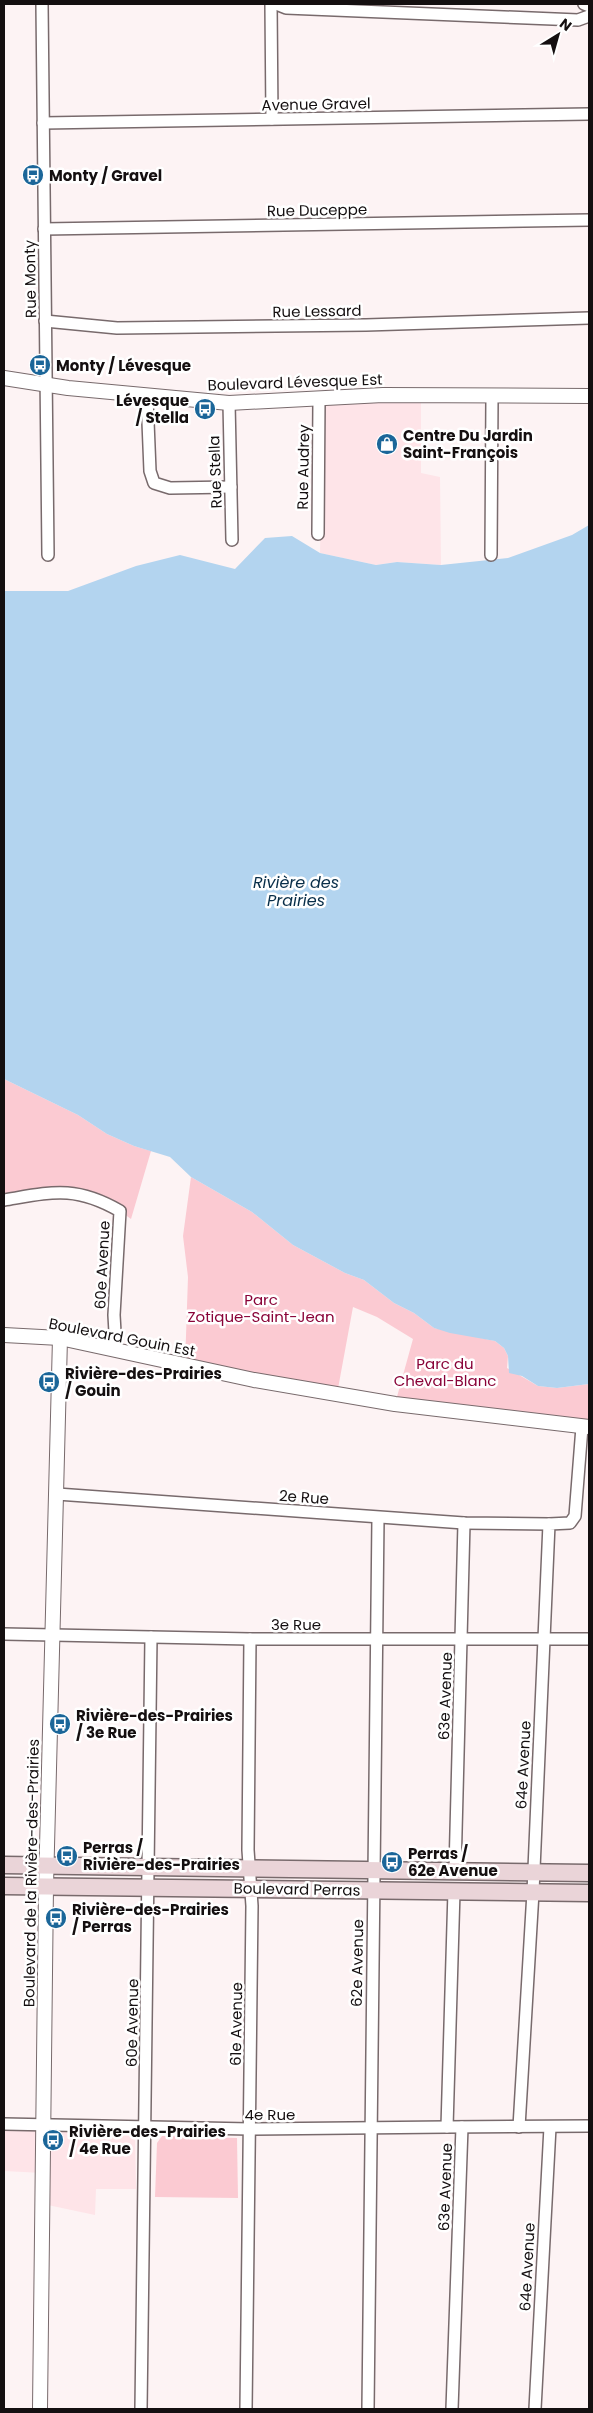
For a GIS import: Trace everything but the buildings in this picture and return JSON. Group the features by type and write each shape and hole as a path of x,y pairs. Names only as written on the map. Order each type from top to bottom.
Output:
{"main road":[{"name":"Boulevard Perras","path":"4,1865 589,1873"},
{"name":"Boulevard Perras","path":"4,1886 589,1893"}],"street":[{"name":"Rue Monty","path":"42,4 48,554"},
{"path":"271,4 272,120"},
{"path":"276,4 286,8 371,8 578,20 589,16"},
{"path":"584,4 589,6"},
{"name":"Avenue Gravel","path":"43,124 589,114"},
{"name":"Rue Duceppe","path":"44,229 589,220"},
{"name":"Rue Lessard","path":"45,321 117,328 589,318"},
{"name":"Boulevard Lévesque Est","path":"4,378 147,397 229,403 319,400 383,395 589,396"},
{"path":"147,397 150,471 154,483 170,488 231,487"},
{"path":"491,555 492,397"},
{"name":"Rue Audrey","path":"318,534 319,400"},
{"name":"Rue Stella","path":"229,403 232,540"},
{"name":"60e Avenue","path":"4,1200 49,1192 69,1192 90,1198 120,1211 114,1315 116,1350"},
{"name":"Boulevard Gouin Est","path":"4,1335 60,1338 254,1380 395,1404 586,1427"},
{"name":"Boulevard de la Rivière-des-Prairies","path":"40,2409 46,1886 60,1338"},
{"path":"549,1524 570,1523 575,1516 586,1427"},
{"name":"2e Rue","path":"57,1494 378,1518 464,1523 549,1524"},
{"name":"62e Avenue","path":"368,2409 378,1518"},
{"name":"63e Avenue","path":"455,1870 464,1523"},
{"name":"64e Avenue","path":"519,2127 549,1524"},
{"name":"3e Rue","path":"4,1634 250,1639 589,1639"},
{"name":"60e Avenue","path":"141,2409 152,1637"},
{"name":"61e Avenue","path":"246,2409 252,1889 250,1868 250,1639"},
{"name":"63e Avenue","path":"452,2409 462,2127 447,2127 454,1891"},
{"name":"4e Rue","path":"4,2124 145,2125 250,2129 447,2127"},
{"path":"462,2127 589,2126"},
{"name":"64e Avenue","path":"535,2409 550,2127"}],"shaded area":[{"path":"421,399 421,473 440,477 441,565 397,562 376,565 320,553 323,403"},
{"path":"4,2128 135,2135 136,2189 96,2189 95,2215 43,2204 43,2173 4,2171"}],"green space":[{"path":"4,1079 78,1115 107,1134 151,1151 131,1219 120,1211 69,1192 4,1200"},
{"name":"Parc Zotique-Saint-Jean","path":"191,1177 252,1212 293,1245 345,1273 364,1280 394,1303 414,1313 434,1328 495,1341 504,1348 508,1356 507,1368 538,1386 557,1388 589,1384 589,1427 395,1404 413,1339 377,1317 353,1307 337,1394 185,1365 188,1277 183,1236"},
{"path":"162,2136 237,2138 238,2198 155,2197 157,2143"}],"water":[{"name":"Rivière des Prairies","path":"589,525 589,1384 557,1388 538,1386 522,1376 509,1373 508,1356 504,1348 495,1341 450,1333 434,1328 414,1313 394,1303 364,1280 345,1273 293,1245 252,1212 191,1177 170,1157 134,1146 107,1134 78,1115 4,1079 4,591 68,591 136,566 180,555 235,569 265,538 292,536 320,553 376,565 397,562 441,565 508,558 572,535"}],"place":[{"name":"Monty / Gravel","path":"33,175"},
{"name":"Monty / Lévesque","path":"40,365"},
{"name":"Lévesque / Stella","path":"205,409"},
{"name":"Centre Du Jardin Saint-François","path":"387,444"},
{"name":"Rivière-des-Prairies / Gouin","path":"49,1382"},
{"name":"Rivière-des-Prairies / 3e Rue","path":"60,1724"},
{"name":"Perras / Rivière-des-Prairies","path":"67,1856"},
{"name":"Perras / 62e Avenue","path":"392,1862"},
{"name":"Rivière-des-Prairies / Perras","path":"56,1918"},
{"name":"Rivière-des-Prairies / 4e Rue","path":"53,2140"}],"park label":[{"name":"Parc du Cheval-Blanc","path":"445,1372"}]}
